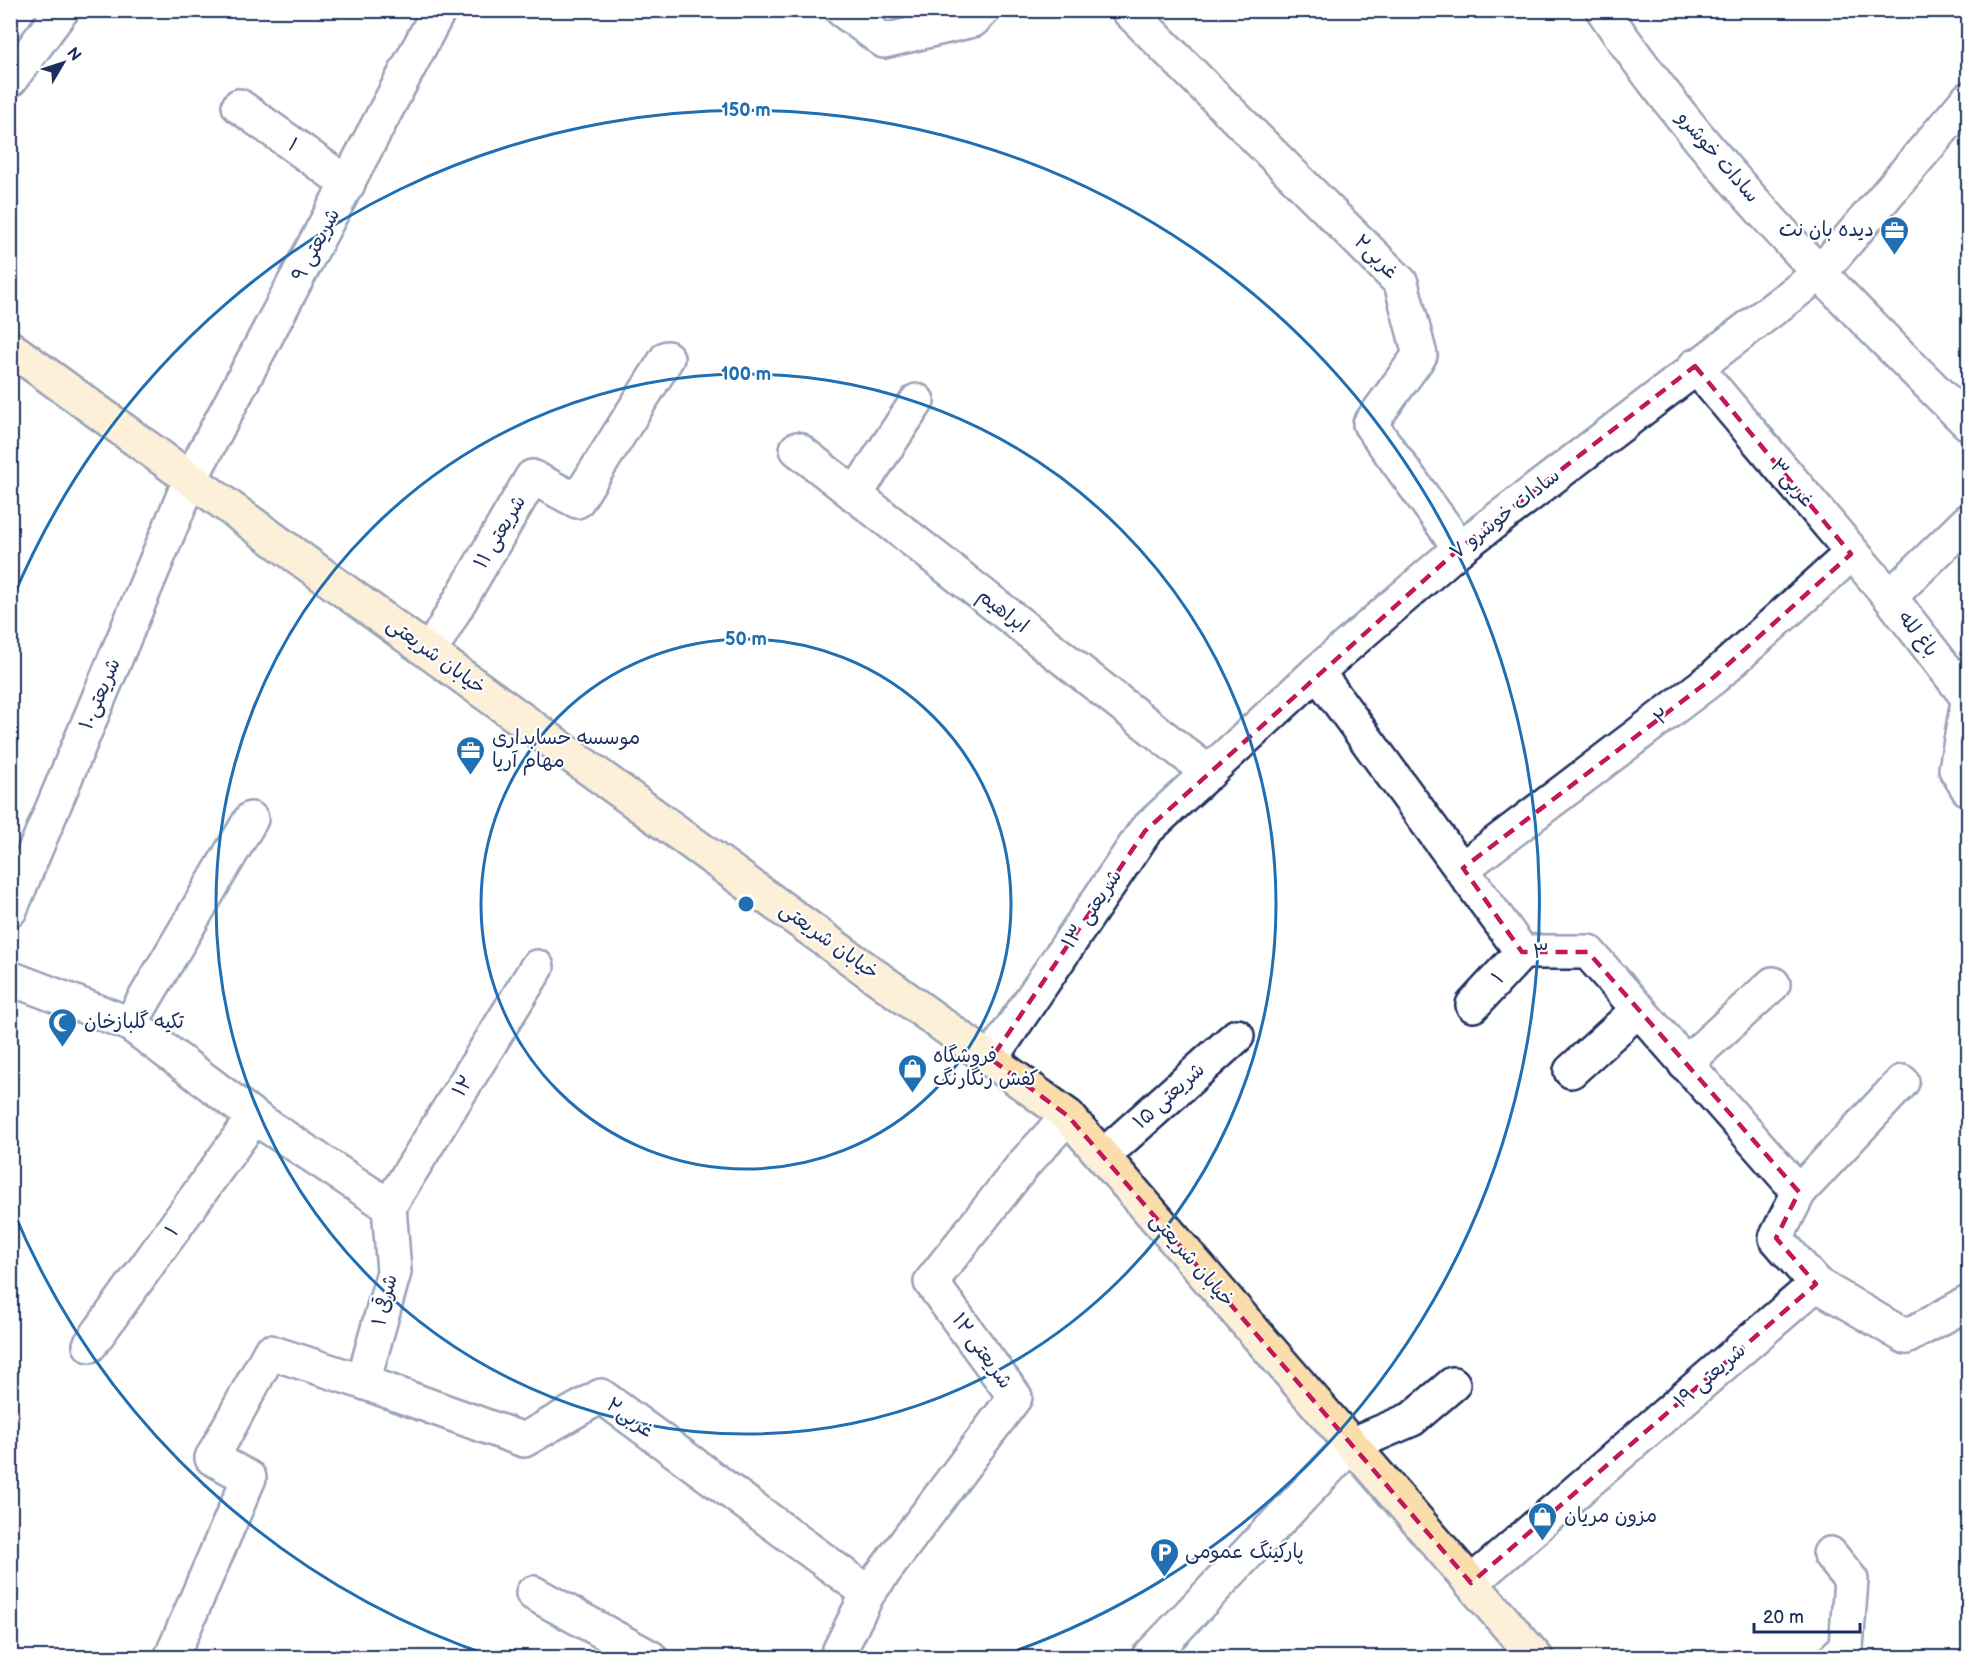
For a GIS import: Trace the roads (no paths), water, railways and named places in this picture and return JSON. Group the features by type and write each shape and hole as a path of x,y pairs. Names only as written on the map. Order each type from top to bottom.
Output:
{"main road":[{"name":"خیابان شریعتی","path":"10,348 1068,1116 1536,1658"}],"street":[{"path":"10,80 62,10"},
{"name":"شریعتی ۹","path":"191,478 439,10"},
{"path":"842,10 884,41 973,20 983,10"},
{"name":"غربی۲","path":"1128,10 1401,283 1420,355 1370,424 1460,548"},
{"name":"سادات خوشرو","path":"1603,10 1642,69 1819,274 1968,423"},
{"name":"سادات خوشرو ۷","path":"1209,773 1317,672 1460,548 1695,366 1819,274 1968,99"},
{"name":"۱","path":"239,106 348,183"},
{"name":"شریعتی ۱۱","path":"430,652 532,477 577,501 667,358"},
{"name":"غربی۳","path":"1695,366 1851,554 1890,597"},
{"path":"855,495 917,401"},
{"name":"ابراهیم","path":"797,449 1209,773"},
{"name":"شریعتی۱۰","path":"10,910 191,478"},
{"path":"1890,597 1968,521"},
{"name":"۲","path":"1463,868 1714,677 1851,554"},
{"name":"باغ لله","path":"1890,597 1968,700 1956,769 1968,789"},
{"name":"۳","path":"1317,672 1463,868 1522,952 1588,952 1799,1192"},
{"name":"شریعتی ۱۳","path":"991,1059 1145,831 1209,773"},
{"path":"130,1024 251,819"},
{"name":"۱","path":"1473,1005 1522,952"},
{"name":"۱۲","path":"389,1206 537,967"},
{"path":"10,978 130,1024 254,1117 389,1206"},
{"path":"1685,1064 1773,984"},
{"path":"1571,1071 1639,1010"},
{"name":"شریعتی ۱۵","path":"1103,1156 1237,1036"},
{"path":"1902,1082 1799,1192 1776,1238 1816,1284 1906,1337 1968,1303"},
{"name":"شریعتی ۱۲","path":"868,1593 1015,1397 931,1282 1024,1164 1068,1116"},
{"name":"۱","path":"90,1345 254,1117"},
{"name":"۱ شرقی","path":"363,1382 394,1272 389,1206"},
{"name":"شریعتی ۱۹","path":"1471,1583 1816,1284"},
{"path":"171,1658 249,1478 212,1458 270,1352 363,1382"},
{"name":"غربی۲","path":"363,1382 524,1440 601,1396 836,1567 868,1593"},
{"path":"1148,1658 1351,1445 1412,1419 1453,1384"},
{"path":"1830,1554 1851,1580 1846,1647 1835,1658"},
{"path":"533,1593 651,1658"},
{"path":"836,1658 868,1593"}],"place":[{"name":"دیده بان نت","path":"1895,256"},
{"name":"موسسه حسابداری مهام آریا","path":"471,776"},
{"name":"تکیه گلبازخان","path":"63,1048"},
{"name":"فروشگاه کفش رنگارنگ","path":"912,1094"},
{"name":"مزون مریان","path":"1543,1542"},
{"name":"پارکینگ عمومی","path":"1164,1578"}]}
